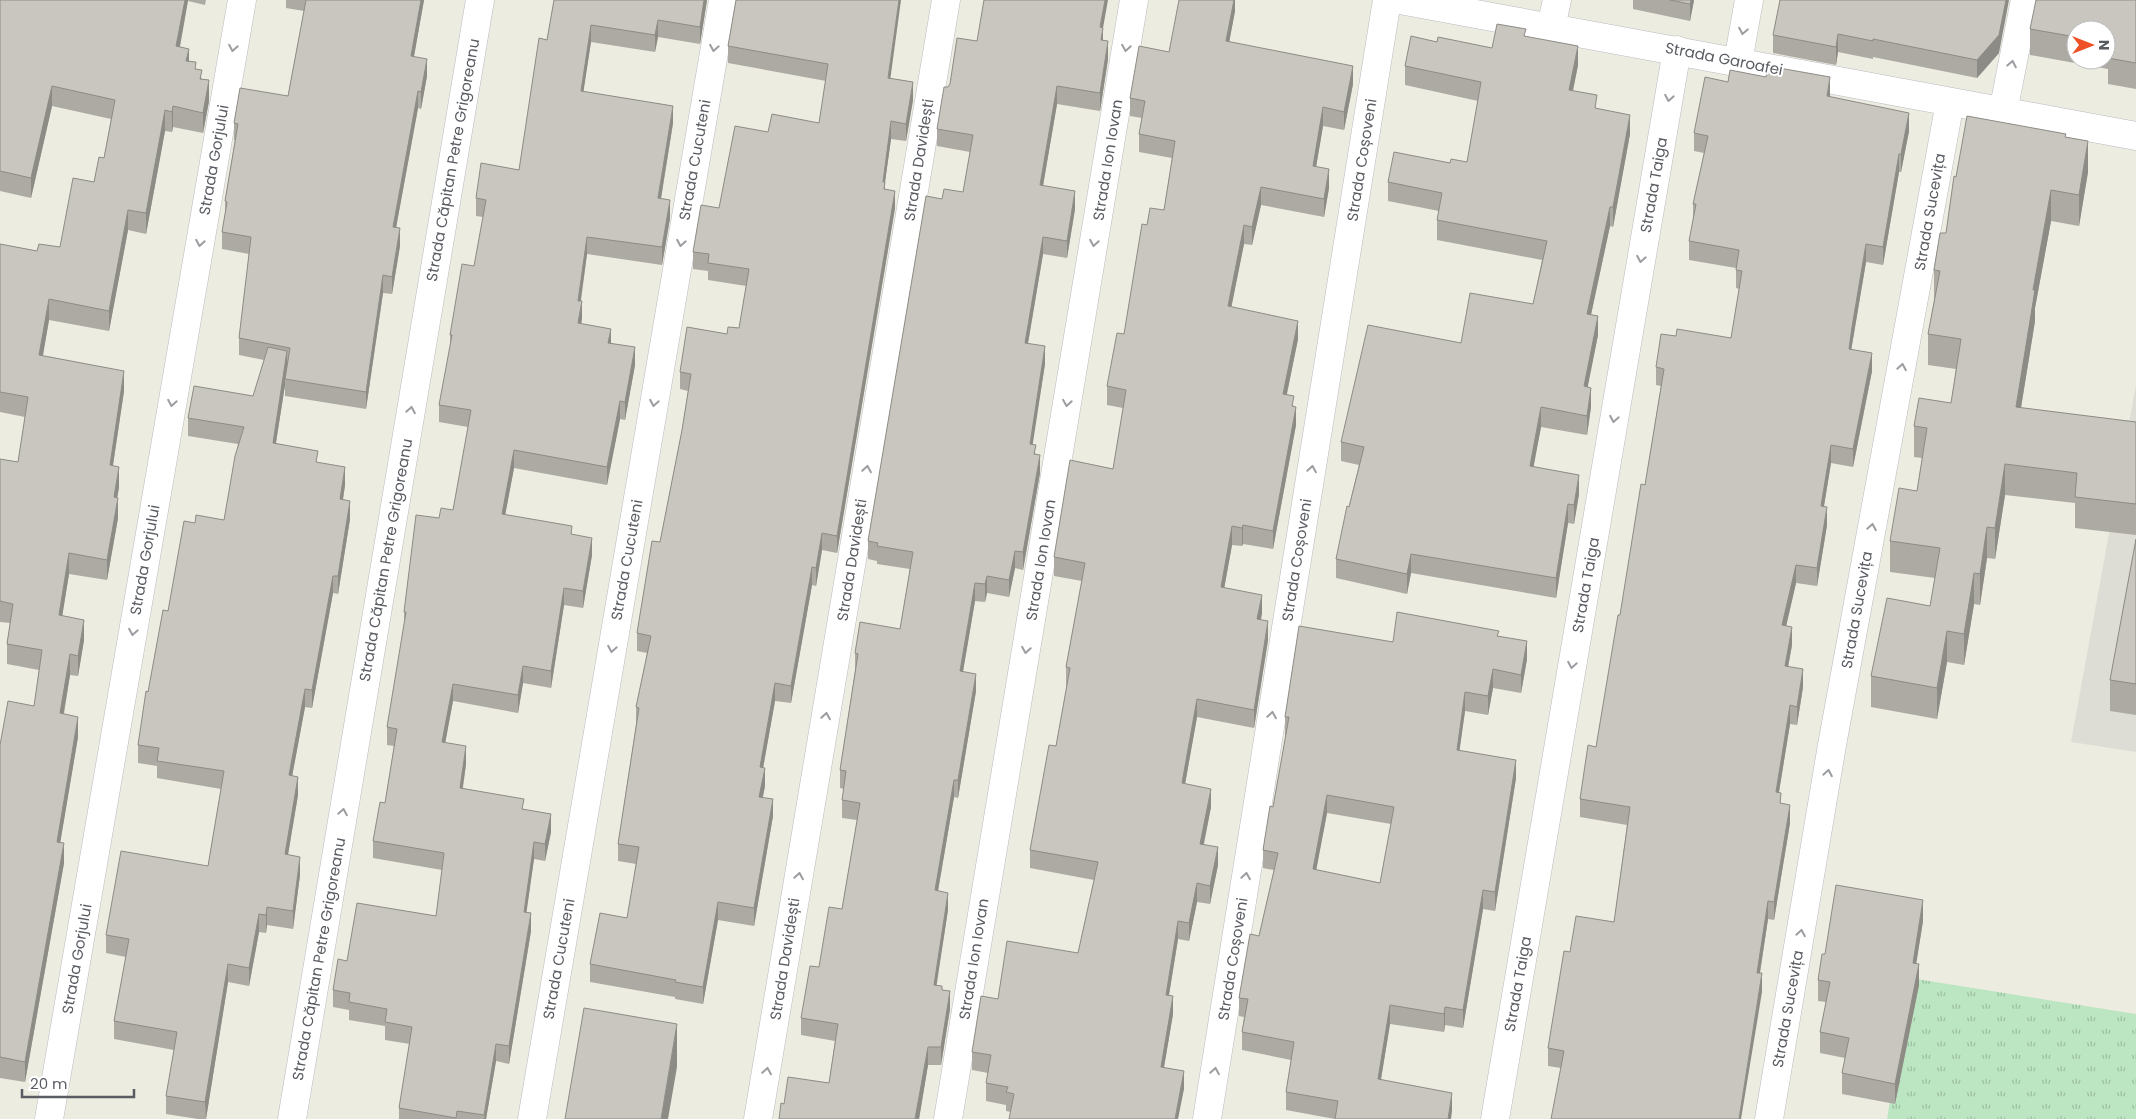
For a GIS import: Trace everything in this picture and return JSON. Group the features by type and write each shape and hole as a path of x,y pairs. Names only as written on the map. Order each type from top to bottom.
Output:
{"street":[{"name":"Strada Gorjului","path":"49,1119 242,0"},
{"name":"Strada Căpitan Petre Grigoreanu","path":"292,1119 480,0"},
{"name":"Strada Cucuteni","path":"532,1119 722,0"},
{"name":"Strada Davidești","path":"758,1119 946,0"},
{"name":"Strada Ion Iovan","path":"948,1119 1134,0"},
{"name":"Strada Coșoveni","path":"1207,1119 1387,0"},
{"name":"Strada Garoafei","path":"1400,0 2136,136"},
{"path":"1551,27 1557,0"},
{"path":"1738,62 1749,0"},
{"path":"2003,112 2025,0"},
{"name":"Strada Taiga","path":"1495,1119 1677,50"},
{"name":"Strada Sucevița","path":"1769,1119 1832,745 1950,102"}],"shaded area":[{"path":"2136,385 2136,752 2071,742"}],"green space":[{"path":"1910,978 2136,1014 2136,1119 1887,1119"}],"building":[{"path":"0,0 185,0 176,46 189,49 186,61 196,62 195,69 202,70 200,79 209,80 203,113 173,106 172,112 165,110 146,213 128,210 109,311 49,299 39,355 124,371 110,465 119,467 114,497 118,498 107,560 69,553 59,615 84,620 78,656 70,654 60,713 78,717 57,842 64,843 25,1062 0,1057 0,745 8,701 34,706 42,650 7,644 13,604 0,601 0,459 18,462 28,397 0,392 0,244 37,251 39,244 60,247 73,178 94,182 99,157 104,158 115,100 52,86 31,178 0,171"},
{"path":"306,0 421,0 411,56 427,59 421,92 418,91 393,227 400,228 392,277 383,275 366,392 285,379 290,348 239,338 251,237 222,232 227,202 225,201 238,124 234,123 240,88 288,96"},
{"path":"554,0 704,0 700,27 658,20 655,35 591,25 581,91 673,106 658,198 670,200 662,247 587,237 578,301 582,301 578,323 611,329 608,343 635,347 625,402 620,401 607,467 514,450 502,514 572,526 571,534 592,538 583,591 564,588 551,671 523,666 518,695 453,684 442,742 466,746 460,788 524,799 522,809 551,814 545,844 534,842 524,912 531,913 509,1046 496,1044 484,1115 457,1111 456,1118 399,1108 412,1027 385,1022 387,1009 349,1002 350,993 333,990 338,959 347,961 357,903 436,916 444,853 373,841 380,802 385,803 397,729 387,727 406,612 404,612 416,515 439,518 441,508 453,510 471,410 439,405 452,335 450,335 462,264 474,266 486,200 476,198 481,163 519,170 539,38 547,40"},
{"path":"736,0 899,0 888,78 913,82 906,124 891,121 883,182 885,182 884,189 895,191 837,536 822,533 816,568 812,567 791,686 775,683 760,767 765,768 759,797 773,799 754,908 718,902 703,987 590,964 600,913 627,918 639,847 618,844 639,708 636,707 651,636 637,633 652,541 660,542 682,430 691,374 680,372 687,327 727,334 728,327 739,328 749,269 708,263 709,254 693,252 701,205 719,208 735,126 768,132 772,114 819,123 828,64 728,46"},
{"path":"984,0 1105,0 1100,27 1103,28 1101,40 1108,41 1100,93 1057,86 1040,185 1075,191 1067,241 1043,237 1025,343 1045,346 1030,444 1036,445 1034,454 1040,455 1023,552 1015,551 1009,580 987,576 985,584 975,583 960,671 976,674 958,780 954,780 935,890 948,893 934,985 942,986 942,990 950,991 941,1047 928,1047 915,1119 779,1119 781,1103 784,1104 788,1077 829,1083 838,1024 801,1018 810,966 819,967 829,907 842,909 860,803 842,800 846,771 840,770 858,654 855,653 860,622 900,629 913,552 877,546 878,543 868,541 926,196 942,199 944,189 963,192 973,135 937,129 944,87 948,87 950,84 957,38 977,41"},
{"path":"1179,0 1234,0 1226,41 1353,66 1344,112 1323,107 1313,166 1329,169 1324,199 1261,187 1252,227 1244,225 1228,306 1298,321 1283,394 1294,396 1292,406 1296,407 1273,531 1243,525 1242,528 1232,526 1221,587 1262,595 1257,619 1268,621 1254,710 1197,699 1182,783 1211,789 1200,844 1218,847 1210,886 1197,883 1189,923 1178,921 1166,995 1173,996 1161,1067 1184,1071 1175,1119 1009,1119 1014,1094 1006,1092 1008,1087 986,1083 991,1055 972,1052 981,996 998,999 1007,941 1078,953 1098,862 1030,850 1049,745 1056,746 1070,668 1066,667 1085,563 1054,557 1070,460 1113,469 1126,390 1107,386 1117,333 1124,334 1142,224 1147,225 1150,208 1164,210 1175,141 1139,134 1145,101 1130,98 1139,46 1169,52"},
{"path":"1670,0 1691,0 1690,4"},
{"path":"1780,0 2006,0 1999,35 1977,60 1873,39 1873,41 1838,34 1836,47 1773,35"},
{"path":"2036,0 2136,0 2136,63 2116,59 2116,20 2066,20 2066,35 2030,29"},
{"path":"1497,24 1526,29 1524,36 1578,46 1569,90 1597,95 1595,108 1630,115 1613,207 1610,207 1587,314 1598,316 1584,386 1591,388 1587,416 1541,407 1530,466 1579,475 1574,505 1568,504 1556,578 1411,554 1407,574 1336,559 1347,506 1349,507 1364,447 1341,442 1368,325 1461,343 1470,293 1533,304 1547,241 1437,220 1442,193 1388,182 1394,152 1450,163 1451,159 1467,162 1481,82 1405,66 1411,36 1437,42 1438,37 1492,48"},
{"path":"1768,66 1830,77 1827,96 1909,113 1901,154 1899,154 1883,247 1866,244 1852,327 1849,349 1872,353 1853,449 1831,445 1821,506 1827,507 1817,568 1796,565 1782,625 1792,627 1785,666 1803,669 1797,707 1790,705 1776,792 1781,793 1780,803 1790,805 1774,902 1768,901 1757,973 1762,973 1739,1119 1551,1119 1564,1051 1548,1048 1564,951 1570,952 1576,916 1614,922 1630,807 1580,799 1588,745 1596,747 1641,484 1645,485 1664,369 1656,367 1661,334 1676,336 1677,329 1731,338 1742,271 1736,270 1739,250 1689,241 1696,204 1693,204 1708,136 1694,133 1705,77 1728,82 1730,70 1766,77"},
{"path":"1967,116 2066,134 2065,137 2088,141 2079,195 2051,190 2033,290 2035,290 2016,407 2136,422 2136,504 2075,497 2077,473 2005,464 1995,528 1987,527 1980,574 1974,573 1964,634 1947,631 1937,688 1871,676 1887,598 1930,606 1940,548 1890,541 1899,488 1917,491 1927,428 1914,426 1919,398 1951,403 1961,339 1928,334 1940,271 1934,270 1940,233 1946,233 1954,176 1956,177"},
{"path":"268,347 287,351 273,443 318,451 316,462 345,467 340,499 350,501 338,576 333,576 312,690 305,689 289,775 298,777 285,854 300,857 293,911 267,907 266,915 259,914 249,968 228,964 205,1102 166,1096 177,1032 114,1021 129,939 106,935 121,851 208,866 224,771 157,761 159,748 138,745 146,691 148,692 163,610 168,611 184,521 195,523 196,515 224,520 235,456 244,427 188,418 194,386 253,396"},
{"path":"2136,539 2136,684 2110,680"},
{"path":"1397,612 1499,631 1497,636 1527,641 1521,675 1493,669 1488,696 1465,692 1457,750 1516,760 1495,892 1483,890 1463,1010 1445,1007 1444,1014 1390,1005 1378,1079 1452,1093 1448,1119 1335,1119 1338,1101 1286,1092 1294,1042 1242,1032 1248,999 1239,998 1250,934 1259,936 1278,853 1263,850 1270,806 1273,807 1289,717 1285,717 1299,626 1393,642","holes":["1327,795 1394,807 1380,883 1313,869"]},
{"path":"1836,885 1923,900 1913,963 1919,964 1895,1084 1842,1073 1849,1038 1820,1032 1830,982 1818,980 1822,954 1825,954"},
{"path":"584,1008 677,1024 661,1119 565,1119"}]}
